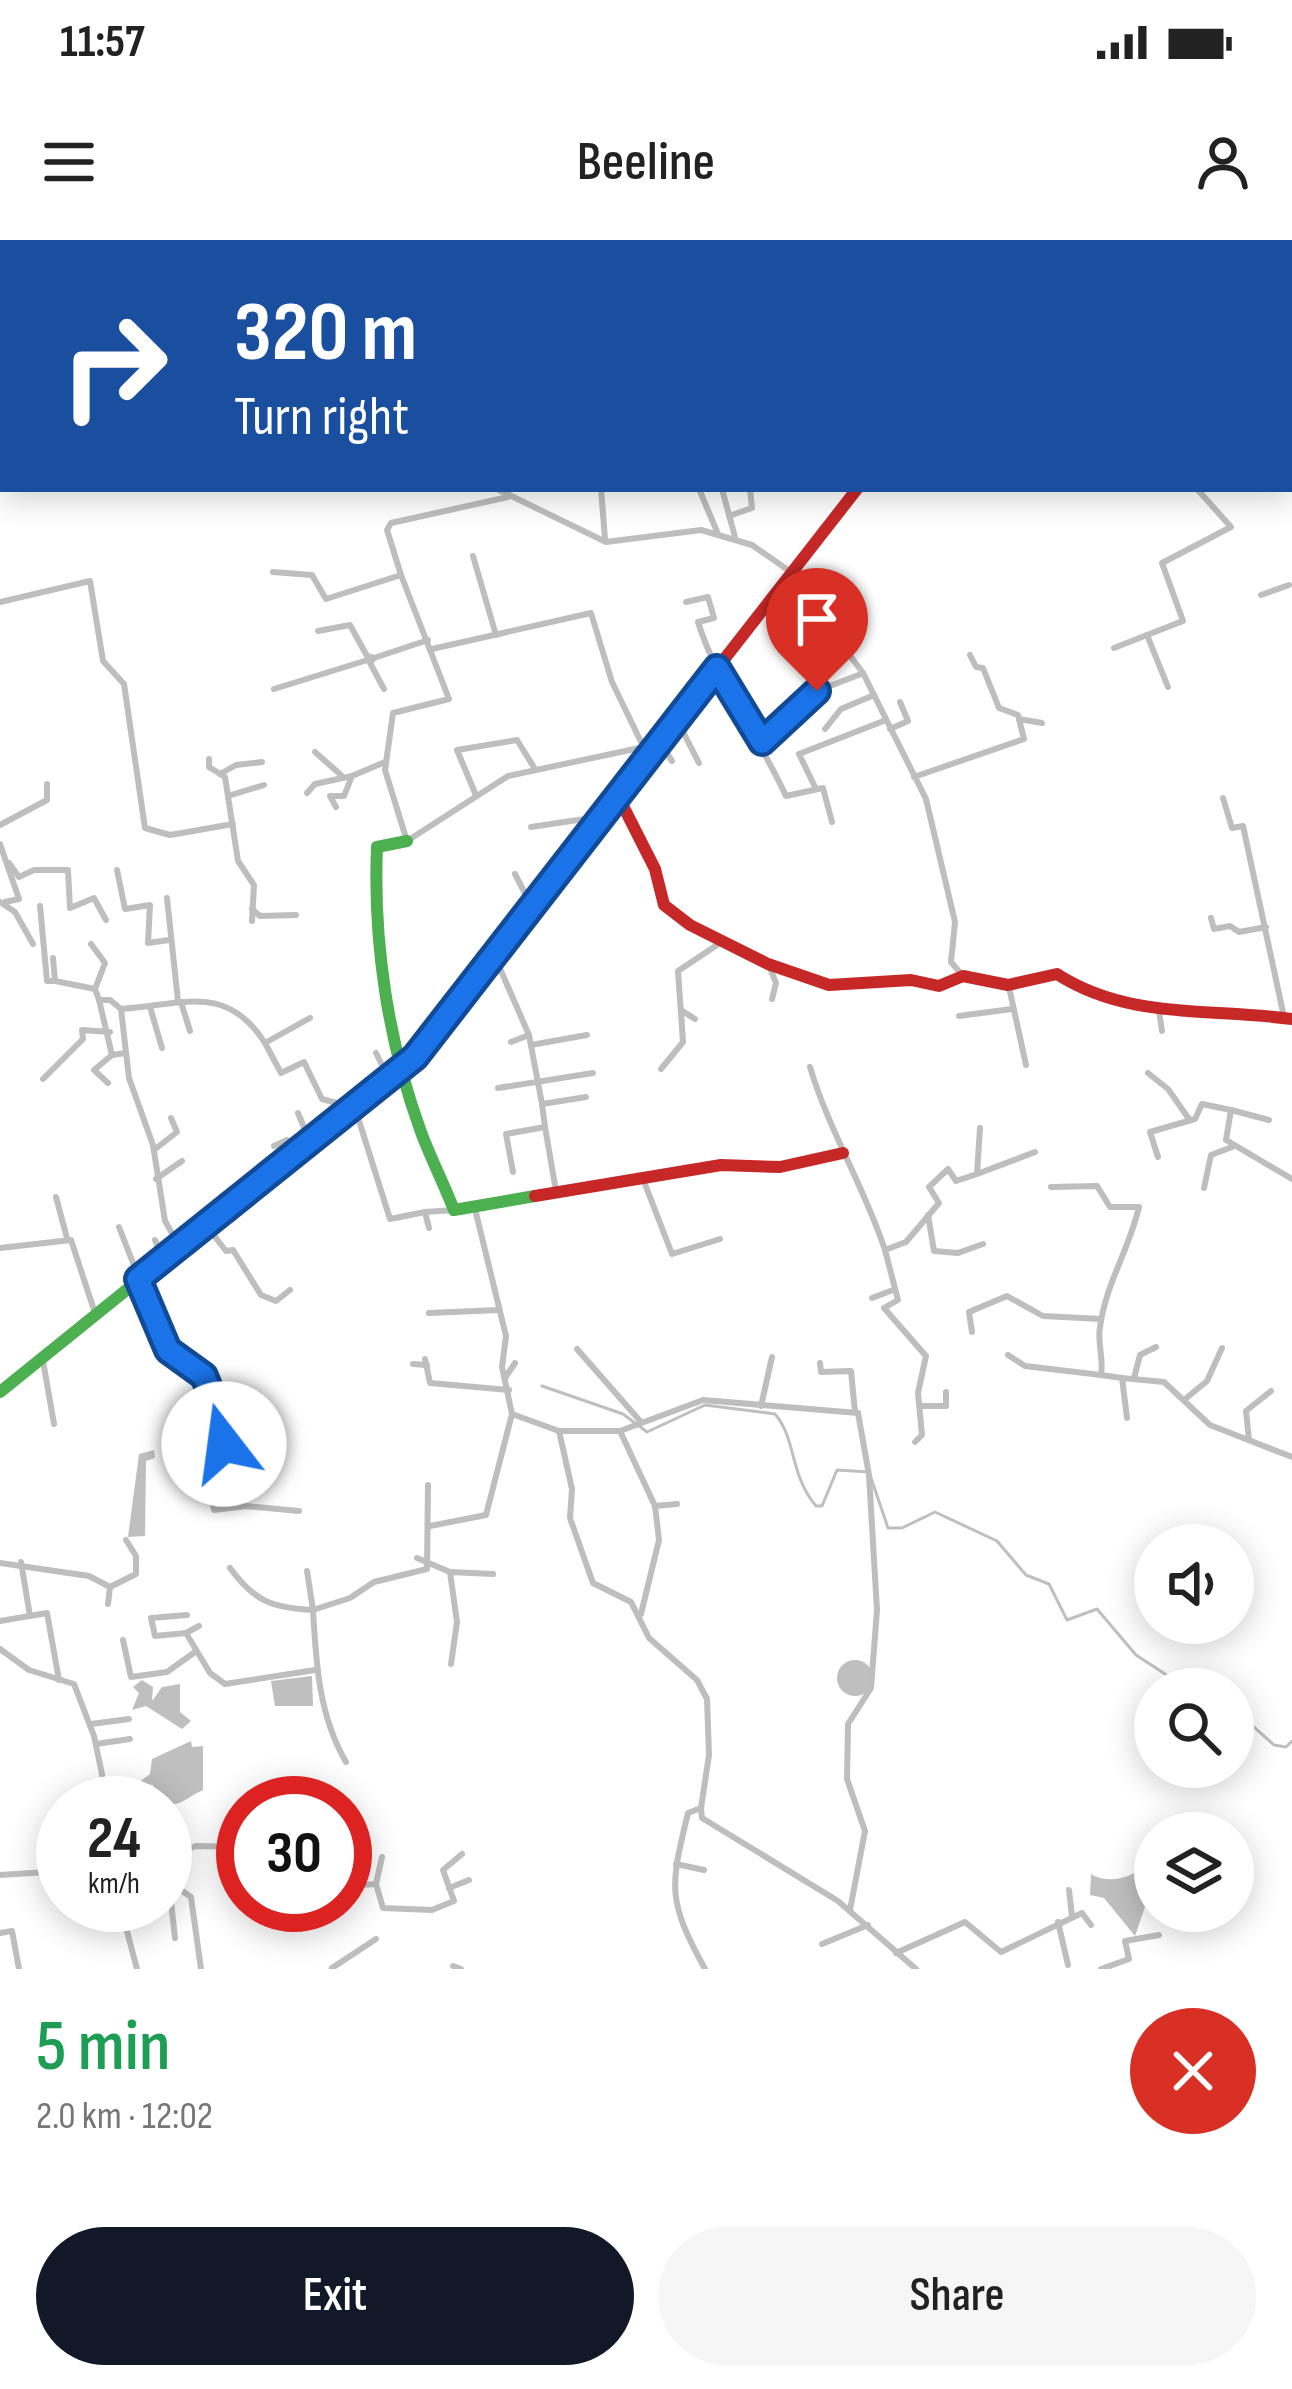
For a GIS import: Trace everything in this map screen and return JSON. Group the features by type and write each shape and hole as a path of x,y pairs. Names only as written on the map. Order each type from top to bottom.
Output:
{"main road":[{"path":"0,1392 395,1074 494,955 851,492"},
{"path":"617,794 657,875 663,904 677,920 828,985 912,976 939,986 963,976 1008,985 1057,974 1096,998 1288,1018"},
{"path":"407,841 377,847 374,893 395,1074 454,1210 721,1165 780,1167 843,1153"}],"street":[{"path":"881,240 893,240"},
{"path":"503,492 606,542 684,531 718,534 734,537 790,572"},
{"path":"601,492 606,542"},
{"path":"700,492 718,534"},
{"path":"723,492 734,537"},
{"path":"729,516 752,508 750,492"},
{"path":"1114,648 1183,621 1162,562 1231,527 1200,492"},
{"path":"511,496 391,523 387,530 449,699 395,710 385,762 407,841 475,793 535,769 651,746"},
{"path":"472,556 496,634"},
{"path":"273,572 312,575 326,599 349,597 401,575"},
{"path":"0,602 89,581 103,661 124,684 145,828 170,836 233,824"},
{"path":"1262,595 1289,585"},
{"path":"686,602 707,597 714,618 698,622 717,668 762,742 786,796 823,788 832,822"},
{"path":"773,597 779,622 794,633 834,634 874,694 914,777 942,854 955,922 951,962 963,976"},
{"path":"432,649 591,613 612,682 651,746 672,761"},
{"path":"318,632 350,625 365,654 374,658"},
{"path":"1147,635 1168,687"},
{"path":"274,689 428,640"},
{"path":"970,655 976,668 983,668 999,708 1042,723"},
{"path":"374,658 370,663 384,689"},
{"path":"762,742 817,691 863,674"},
{"path":"825,729 841,709 874,694"},
{"path":"890,729 908,722 900,702"},
{"path":"914,777 1024,739 1019,718"},
{"path":"676,719 699,763"},
{"path":"816,789 799,754 886,720"},
{"path":"475,793 457,750 518,740 535,769"},
{"path":"315,752 340,775"},
{"path":"208,759 228,796 238,861 254,885 252,921"},
{"path":"220,774 236,765 262,762"},
{"path":"308,793 315,784 385,762"},
{"path":"335,807 330,796 344,796 352,776"},
{"path":"0,825 47,800 47,784"},
{"path":"228,796 264,785"},
{"path":"1223,798 1232,828 1243,826 1288,1018"},
{"path":"531,827 588,814 599,818"},
{"path":"0,844 19,899 2,902 33,944 47,981 95,988"},
{"path":"118,870 125,908 150,905 152,953"},
{"path":"515,874 531,906"},
{"path":"167,898 179,1002 190,1031"},
{"path":"33,944 40,906"},
{"path":"252,909 260,916 296,915"},
{"path":"1211,918 1214,929 1266,927"},
{"path":"148,943 169,940"},
{"path":"661,1069 683,1042 678,971 723,941"},
{"path":"91,944 105,963 95,988 110,1032 112,1055"},
{"path":"494,955 530,1040 556,1191"},
{"path":"53,958 55,981"},
{"path":"768,963 776,983 772,999"},
{"path":"1008,985 1026,1066"},
{"path":"99,1000 110,1000 121,1009 219,1000 251,1021 281,1072 304,1062 322,1099 355,1108 390,1219 454,1210"},
{"path":"1159,1006 1162,1031"},
{"path":"150,1007 162,1048"},
{"path":"121,1009 126,1053 154,1150 165,1221 180,1246"},
{"path":"959,1016 1012,1009"},
{"path":"681,1010 695,1019"},
{"path":"265,1043 310,1018"},
{"path":"43,1079 83,1039 82,1030 110,1032"},
{"path":"511,1042 587,1035"},
{"path":"108,1082 94,1070 112,1055 126,1053"},
{"path":"376,1053 395,1074"},
{"path":"810,1066 843,1153 864,1185 885,1250 898,1300 884,1308 926,1356 918,1393 923,1406 922,1435 915,1442"},
{"path":"498,1088 593,1073"},
{"path":"1148,1073 1168,1089 1189,1120"},
{"path":"542,1104 586,1097"},
{"path":"1158,1157 1150,1132 1189,1120 1202,1103 1252,1120 1269,1120"},
{"path":"1232,1110 1226,1140 1232,1147 1265,1159 1292,1179"},
{"path":"298,1113 311,1144"},
{"path":"154,1150 177,1132 171,1118"},
{"path":"513,1172 506,1134 545,1127"},
{"path":"977,1174 980,1128"},
{"path":"274,1146 287,1140 298,1155"},
{"path":"1204,1188 1211,1155 1232,1147"},
{"path":"885,1250 906,1242 939,1203 929,1187 948,1169 956,1181 1035,1153"},
{"path":"156,1179 182,1161"},
{"path":"644,1179 672,1254 720,1238"},
{"path":"1051,1187 1097,1186 1110,1207 1139,1207 1122,1258 1114,1266 1101,1319 1102,1375"},
{"path":"56,1197 95,1314"},
{"path":"430,1526 486,1515 512,1414 505,1378 506,1336 475,1209"},
{"path":"425,1212 429,1228"},
{"path":"928,1215 934,1251 958,1252 983,1244"},
{"path":"209,1224 226,1251 233,1250 261,1295 276,1301 290,1290"},
{"path":"119,1227 164,1345 195,1365 223,1429 224,1449 207,1458 178,1463"},
{"path":"0,1248 67,1238"},
{"path":"155,1240 163,1259"},
{"path":"872,1298 893,1290"},
{"path":"972,1332 969,1312 1006,1297 1043,1316 1101,1319"},
{"path":"429,1313 499,1310"},
{"path":"1134,1378 1140,1355 1156,1347"},
{"path":"1184,1400 1208,1381 1222,1348"},
{"path":"577,1349 642,1423"},
{"path":"1008,1355 1025,1366 1164,1382 1210,1425 1292,1457"},
{"path":"760,1406 772,1357"},
{"path":"43,1361 54,1424"},
{"path":"413,1364 426,1362 428,1386 509,1390"},
{"path":"505,1378 515,1363"},
{"path":"820,1363 821,1372 851,1371 850,1410 858,1413"},
{"path":"1122,1378 1127,1418"},
{"path":"1249,1440 1246,1411 1271,1391"},
{"path":"923,1406 946,1406 946,1392"},
{"path":"512,1414 559,1431 620,1431 703,1400 858,1413"},
{"path":"216,1405 189,1412 207,1458 214,1510 299,1511"},
{"path":"850,1910 866,1831 847,1779 848,1724 871,1688 877,1610 869,1475 858,1413"},
{"path":"223,1429 251,1416"},
{"path":"559,1431 572,1490 570,1518 593,1583 631,1602 649,1638 697,1680 707,1699 709,1756 702,1818 850,1910 916,1969"},
{"path":"620,1431 656,1506 658,1540 641,1614"},
{"path":"230,1568 250,1597 277,1608 313,1610 350,1598 374,1582 428,1569 428,1485"},
{"path":"656,1506 677,1504"},
{"path":"110,1587 136,1574 136,1556 126,1540"},
{"path":"417,1558 450,1572 493,1574"},
{"path":"0,1563 22,1562 89,1576 110,1587"},
{"path":"22,1562 30,1616"},
{"path":"307,1571 315,1670 332,1739 346,1762"},
{"path":"450,1572 457,1622 451,1664"},
{"path":"108,1604 110,1587"},
{"path":"0,1621 47,1613 59,1681"},
{"path":"187,1615 151,1618 155,1636 185,1634 200,1626"},
{"path":"185,1634 225,1684 315,1670"},
{"path":"123,1640 131,1677 167,1672 195,1652"},
{"path":"0,1649 4,1659 74,1684 103,1776"},
{"path":"90,1725 129,1719"},
{"path":"96,1744 130,1739"},
{"path":"701,1808 688,1813 671,1884 682,1925 705,1969"},
{"path":"382,1858 376,1883 383,1908 432,1910 454,1901 443,1870 462,1854"},
{"path":"676,1864 704,1870"},
{"path":"0,1875 36,1872"},
{"path":"449,1888 469,1880"},
{"path":"372,1883 376,1883"},
{"path":"1069,1890 1072,1917"},
{"path":"192,1904 202,1969"},
{"path":"896,1953 964,1922 1001,1952 1082,1913 1091,1925"},
{"path":"1058,1922 1068,1965"},
{"path":"822,1944 869,1925"},
{"path":"0,1933 12,1931 19,1969"},
{"path":"124,1969 137,1968 127,1932"},
{"path":"174,1932 175,1938"},
{"path":"1101,1969 1129,1959 1125,1941 1159,1935"},
{"path":"331,1969 376,1940"}],"shaded area":[{"path":"154,1450 155,1458 146,1461 145,1536 128,1537 139,1454"},
{"path":"855,1660 868,1665 873,1678 868,1691 855,1696 842,1691 837,1678 842,1665"},
{"path":"312,1676 313,1706 275,1706 271,1681"},
{"path":"142,1680 153,1687 152,1701 162,1687 180,1684 180,1712 191,1721 182,1729 146,1706 132,1710 139,1693 133,1687"},
{"path":"191,1741 192,1747 203,1746 203,1790 192,1796 192,1776 147,1776 152,1759"},
{"path":"1091,1874 1104,1879 1133,1874 1135,1936 1104,1898 1090,1895"}],"waterway":[{"path":"9,863 19,877 34,870 68,870 70,908 94,898 106,920"},
{"path":"542,1386 623,1414 647,1432 705,1405 775,1414 787,1435 801,1482 816,1506 822,1506 837,1470 869,1472 888,1528 902,1528 935,1512 997,1541 1026,1575 1049,1584 1067,1620 1097,1609 1136,1655 1156,1668"},
{"path":"1254,1727 1274,1745 1286,1747 1292,1741"}],"traffic: fast":[{"path":"0,1392 415,1057 658,744"},
{"path":"407,841 377,847 378,919 392,1027 421,1132 454,1210 535,1196"}],"traffic: jam":[{"path":"658,744 855,492"},
{"path":"617,794 655,869 664,905 690,925 768,964 829,985 911,980 939,986 963,976 1008,985 1057,974 1084,989 1141,1006 1292,1019"},
{"path":"535,1196 721,1165 780,1167 843,1153"}],"route":[{"path":"224,1444 223,1423 204,1376 164,1345 138,1279 415,1057 717,668 762,742 817,691"}]}
